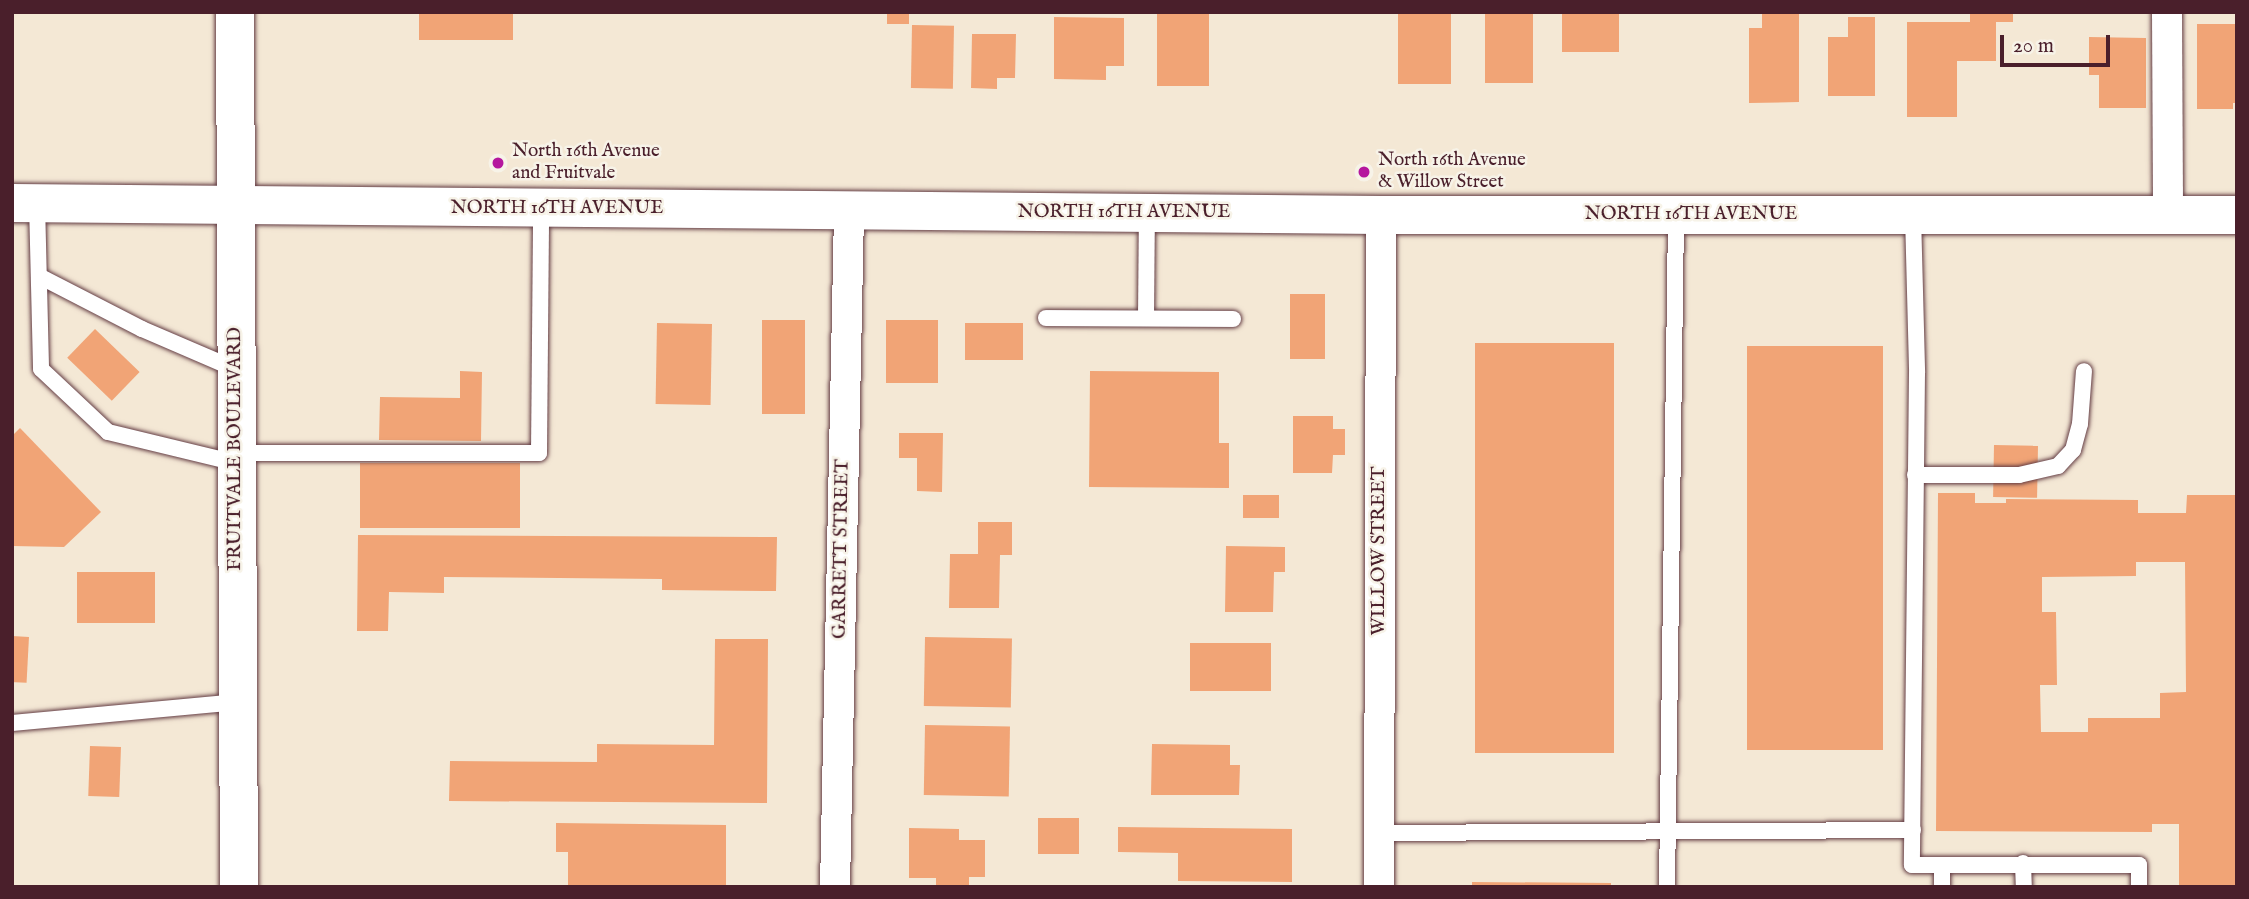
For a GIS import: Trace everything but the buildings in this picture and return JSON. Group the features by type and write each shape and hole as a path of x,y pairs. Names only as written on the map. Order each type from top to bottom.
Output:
{"main road":[{"name":"FRUITVALE BOULEVARD","path":"235,12 239,887"},
{"name":"NORTH 16TH AVENUE","path":"25,203 1381,215 2237,215"}],"street":[{"path":"2167,12 2168,215"},
{"name":"GARRETT STREET","path":"835,887 849,211"},
{"name":"WILLOW STREET","path":"1379,887 1381,215"}],"lane":[{"path":"25,203 39,276 41,369 108,432 236,458 539,453 541,208"},
{"path":"1146,318 1147,213"},
{"path":"1667,887 1676,215"},
{"path":"1913,215 1915,475 1912,865 2139,865 2139,887"},
{"path":"39,276 142,329 235,369"},
{"path":"1046,318 1233,319"},
{"path":"1915,475 2019,475 2058,466 2073,450 2080,424 2084,372"},
{"path":"12,723 238,702"},
{"path":"1379,833 1913,830"},
{"path":"2023,863 2024,887"},
{"path":"1942,865 1942,887"}],"place":[{"name":"North 16th Avenue and Fruitvale","path":"498,163"},
{"name":"North 16th Avenue & Willow Street","path":"1364,172"}]}
